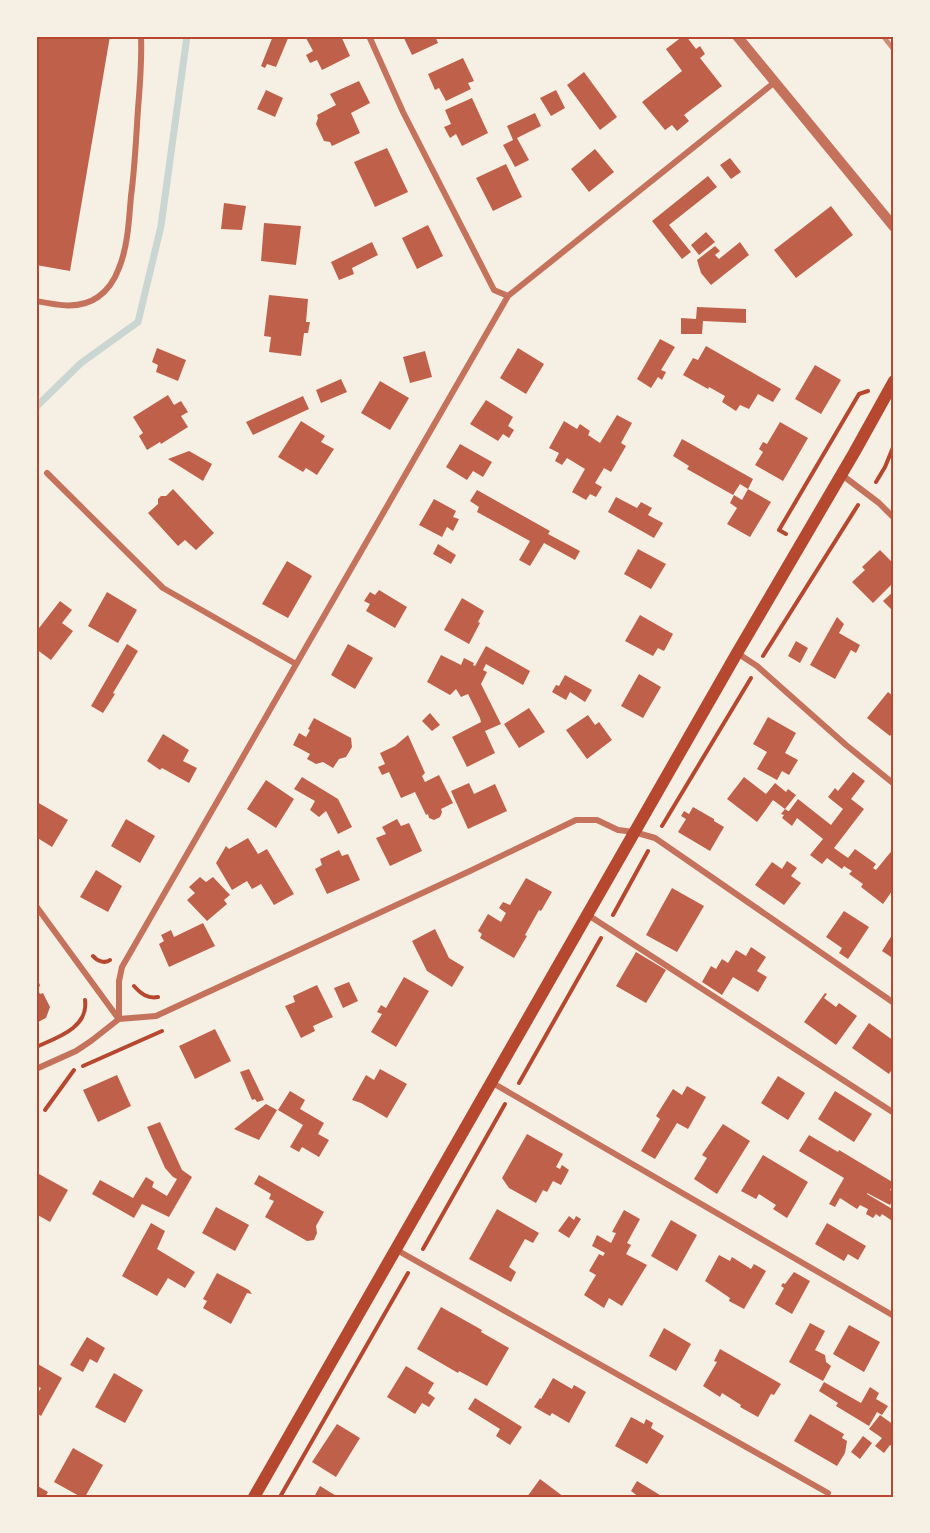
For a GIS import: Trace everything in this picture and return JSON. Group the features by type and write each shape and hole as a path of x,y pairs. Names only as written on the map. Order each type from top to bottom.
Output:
{"main road":[{"path":"254,1497 894,381"}],"street":[{"path":"36,302 71,306 85,303 97,298 115,279 120,266 129,220 141,80 141,36"},
{"path":"369,36 403,112 494,290 508,296"},
{"path":"737,36 894,227"},
{"path":"119,1019 119,981 122,967 508,296 775,82"},
{"path":"48,473 163,588 296,664"},
{"path":"841,475 879,503 894,519"},
{"path":"737,653 757,666 894,784"},
{"path":"36,1069 76,1051 119,1019 156,1016 576,820 597,820 618,830 656,838 894,1003"},
{"path":"36,906 119,1019"},
{"path":"587,914 894,1113"},
{"path":"491,1082 894,1316"},
{"path":"395,1249 828,1493"}],"path":[{"path":"784,533 779,530 859,394"},
{"path":"874,485 894,445"},
{"path":"764,654 857,505"},
{"path":"816,553 825,558"},
{"path":"661,829 751,678"},
{"path":"518,1083 651,847"},
{"path":"87,949 94,958 101,962 114,957"},
{"path":"133,977 134,987 140,993 156,998 165,995"},
{"path":"36,1047 72,1030 78,1024 85,1009 84,997"},
{"path":"45,1110 72,1071 168,1028"},
{"path":"421,1251 506,1103"},
{"path":"280,1497 410,1270"}],"building":[{"path":"36,36 110,36 70,271 36,265"},
{"path":"273,36 289,36 276,67 267,64 265,68 261,66"},
{"path":"341,36 350,56 322,70 317,60 310,63 306,55 313,51 306,38"},
{"path":"403,36 435,36 438,43 412,55"},
{"path":"686,36 696,49 700,46 705,54 700,58 722,86 684,115 689,121 677,131 672,125 665,130 642,102 682,71 666,49"},
{"path":"463,58 474,81 468,83 471,89 446,101 439,88 435,90 428,74"},
{"path":"584,72 617,117 600,130 567,85"},
{"path":"359,81 370,103 351,113 360,133 332,146 330,142 324,141 316,124 317,115 336,105 330,94"},
{"path":"266,90 283,98 275,117 257,109"},
{"path":"556,90 565,108 551,116 540,98"},
{"path":"472,98 488,133 462,146 456,134 450,138 444,127 451,124 445,110"},
{"path":"535,113 541,126 517,138 529,160 515,167 503,145 513,140 507,126"},
{"path":"387,148 408,192 375,207 354,162"},
{"path":"595,149 614,172 589,192 571,169"},
{"path":"730,158 741,172 731,179 720,165"},
{"path":"506,164 522,197 493,211 476,178"},
{"path":"708,176 717,187 669,225 691,252 682,259 652,221"},
{"path":"224,203 246,206 242,230 221,229"},
{"path":"831,206 853,235 796,278 774,250"},
{"path":"264,223 301,226 296,265 261,261"},
{"path":"428,225 443,256 417,269 402,238"},
{"path":"706,232 715,242 699,255 691,245"},
{"path":"372,242 378,255 352,268 354,274 339,280 331,262"},
{"path":"740,242 749,255 711,285 701,273 697,260 715,246 720,251 715,255 719,259"},
{"path":"269,295 308,299 306,322 310,322 308,333 304,333 301,356 269,352 271,337 264,336"},
{"path":"697,307 746,309 746,323 703,321 702,334 681,334 681,318 696,319"},
{"path":"660,339 675,347 661,370 666,372 662,380 658,377 651,388 637,379"},
{"path":"706,346 781,389 773,402 758,394 749,409 740,405 736,411 722,402 725,396 683,375 693,358 698,360"},
{"path":"157,348 186,360 178,381 156,372 158,365 152,362"},
{"path":"518,348 544,364 526,394 500,378"},
{"path":"425,351 432,377 410,383 403,357"},
{"path":"815,365 841,380 821,414 795,399"},
{"path":"341,379 347,392 321,403 316,390"},
{"path":"380,381 409,398 390,430 361,413"},
{"path":"168,395 174,405 181,401 188,412 181,416 188,427 147,450 139,436 143,433 133,417"},
{"path":"303,396 309,409 253,435 246,422"},
{"path":"486,400 513,417 508,426 514,430 509,438 503,434 498,441 470,424"},
{"path":"617,415 632,423 621,443 626,446 611,472 604,468 595,483 602,487 596,497 590,494 586,500 572,492 585,469 567,458 562,465 555,461 559,453 549,448 564,421 577,429 580,424 590,431 588,435 600,443"},
{"path":"301,421 325,436 321,442 334,449 317,475 306,468 303,472 278,457"},
{"path":"780,422 808,438 783,481 755,465 763,452 759,449 763,442 767,444"},
{"path":"682,439 753,479 748,489 740,484 733,495 687,469 689,466 673,456"},
{"path":"460,444 492,462 483,477 473,471 467,480 446,467"},
{"path":"189,451 212,464 203,481 168,459"},
{"path":"173,489 214,533 196,550 185,540 178,546 148,513 158,504 161,496 166,496"},
{"path":"748,489 771,502 750,537 727,524 737,508 730,503 734,495 742,500"},
{"path":"477,490 550,531 548,534 580,551 575,560 544,543 530,566 519,560 530,541 477,512 479,507 470,501"},
{"path":"616,497 637,508 641,502 652,508 648,515 663,523 654,538 608,512"},
{"path":"434,499 456,511 453,517 459,519 453,531 447,527 442,537 419,525"},
{"path":"438,544 456,555 451,564 433,554"},
{"path":"638,549 666,564 651,589 624,574"},
{"path":"880,550 894,564 894,582 873,603 852,582 865,570 862,567"},
{"path":"287,561 312,576 288,618 262,604"},
{"path":"379,590 407,607 395,628 366,611 370,604 364,601 370,592 375,595"},
{"path":"894,591 894,612 883,601"},
{"path":"107,592 137,610 118,643 88,626"},
{"path":"462,598 484,611 469,644 444,630"},
{"path":"60,601 72,610 62,623 73,631 51,660 36,649 36,632"},
{"path":"640,615 673,634 664,651 658,648 653,656 625,641"},
{"path":"837,617 844,624 839,633 860,645 856,653 851,650 835,679 810,665"},
{"path":"796,641 808,648 800,663 788,656"},
{"path":"127,644 138,651 103,713 91,706"},
{"path":"348,644 373,658 355,689 331,675"},
{"path":"486,646 530,671 523,685 486,664 483,670 487,672 481,684 501,724 485,731 495,753 467,767 452,737 481,722 480,718 468,694 461,697 456,689 450,695 427,682 441,655 461,665 464,658 474,663 475,666"},
{"path":"639,674 661,687 643,718 621,706"},
{"path":"565,675 592,690 585,702 570,692 566,700 552,692 556,685 559,686"},
{"path":"888,692 894,697 894,731 890,736 867,718"},
{"path":"529,708 545,732 519,748 504,724"},
{"path":"430,713 440,725 432,731 422,721"},
{"path":"588,715 595,725 599,722 612,740 587,759 566,730"},
{"path":"768,717 796,733 785,753 798,760 789,775 782,771 777,780 757,769 767,752 753,744"},
{"path":"314,718 351,738 352,747 346,757 339,759 333,768 323,762 316,764 307,759 310,754 293,745 299,733 306,737"},
{"path":"163,734 189,750 183,761 197,768 189,783 162,768 160,770 147,761"},
{"path":"408,735 425,773 422,776 425,782 439,775 453,803 441,809 440,817 434,820 429,818 428,814 426,815 415,792 401,798 389,772 382,775 378,767 385,764 380,753 395,746"},
{"path":"853,772 865,781 851,799 864,809 834,848 848,858 855,849 876,864 873,868 876,870 894,848 894,869 891,872 894,875 894,893 892,891 883,904 861,887 863,884 849,874 852,871 844,866 842,869 827,858 822,864 810,855 823,839 797,818 792,826 782,818 784,815 781,814 785,809 789,811 798,799 831,825 843,809 828,797 835,788 838,791"},
{"path":"302,777 338,799 352,827 338,834 326,811 319,817 310,810 315,801 294,789"},
{"path":"744,777 766,794 775,783 786,792 788,789 796,795 785,809 773,800 757,822 727,799"},
{"path":"266,780 294,799 276,828 247,809"},
{"path":"469,783 474,794 495,784 507,811 468,829 451,791"},
{"path":"37,802 68,820 52,847 36,837"},
{"path":"693,807 724,827 710,851 678,832 686,819 681,816 684,811 689,814"},
{"path":"126,819 155,836 140,863 111,846"},
{"path":"397,819 401,826 409,823 422,851 390,866 376,838 386,834 382,827"},
{"path":"248,838 258,854 267,849 294,894 274,905 261,884 252,889 247,881 232,890 216,863 226,846 229,849"},
{"path":"339,850 342,856 348,854 360,880 327,894 315,869 322,865 320,859"},
{"path":"787,861 797,868 791,876 801,883 784,905 755,885 772,862 782,869"},
{"path":"96,870 122,886 108,912 80,897"},
{"path":"200,877 206,882 213,877 230,895 224,900 227,904 207,921 187,900 195,893 189,887"},
{"path":"526,878 552,892 541,911 539,910 514,958 480,938 482,934 478,931 488,914 501,922 506,913 499,908 503,902 510,905"},
{"path":"672,888 704,906 677,952 646,935"},
{"path":"844,911 869,927 848,959 839,953 842,948 826,937"},
{"path":"203,923 215,946 169,967 159,944 164,941 161,935 171,930 174,937"},
{"path":"435,929 449,958 464,967 452,987 427,971 412,941"},
{"path":"894,932 894,959 882,951"},
{"path":"751,947 766,957 757,971 767,977 758,992 733,977 722,995 702,982 711,966 716,969 722,959 728,963 736,950 746,956"},
{"path":"636,952 666,970 646,1003 616,986"},
{"path":"36,977 40,985 38,990 40,994 43,993 50,1007 46,1018 36,1023"},
{"path":"404,977 429,991 396,1047 371,1032 382,1014 377,1012 381,1005 386,1008"},
{"path":"349,982 358,1001 343,1008 334,988"},
{"path":"317,985 333,1017 313,1026 315,1031 301,1038 285,1006 295,1002 293,996"},
{"path":"825,993 827,994 824,998 836,1007 839,1003 857,1016 836,1045 804,1022"},
{"path":"869,1023 894,1041 894,1066 889,1074 852,1048"},
{"path":"215,1029 231,1061 195,1079 179,1046"},
{"path":"249,1069 264,1100 257,1102 255,1099 252,1100 240,1072"},
{"path":"380,1069 407,1084 387,1118 352,1100 366,1075 374,1080"},
{"path":"117,1075 131,1106 98,1122 83,1090"},
{"path":"778,1076 805,1093 788,1120 761,1103"},
{"path":"687,1086 706,1097 688,1129 677,1123 655,1159 641,1151 660,1119 656,1116 673,1089 682,1095"},
{"path":"290,1091 305,1100 300,1109 324,1123 318,1134 329,1140 319,1157 302,1147 299,1152 290,1147 303,1125 278,1110"},
{"path":"835,1091 872,1114 854,1142 818,1119"},
{"path":"266,1104 277,1110 259,1140 234,1129"},
{"path":"160,1122 182,1170 192,1177 169,1217 142,1204 134,1218 92,1194 100,1180 133,1198 146,1177 154,1182 152,1187 167,1196 177,1179 165,1168 147,1127"},
{"path":"723,1124 750,1141 717,1194 694,1179 707,1158 702,1155"},
{"path":"527,1134 563,1154 556,1167 560,1169 562,1165 569,1170 561,1185 553,1181 547,1192 543,1190 536,1203 509,1188 502,1178"},
{"path":"809,1135 894,1183 890,1190 894,1192 894,1197 890,1205 867,1194 894,1210 894,1222 882,1214 880,1217 876,1214 873,1218 866,1214 868,1209 860,1205 857,1209 840,1198 835,1207 829,1204 844,1178 799,1151"},
{"path":"763,1155 808,1182 787,1218 773,1209 776,1205 759,1194 756,1199 741,1191"},
{"path":"39,1174 68,1190 50,1222 36,1214 36,1178"},
{"path":"259,1175 324,1212 316,1226 317,1233 314,1240 307,1241 265,1217 274,1201 269,1199 271,1194 254,1184"},
{"path":"216,1207 249,1225 235,1251 202,1233"},
{"path":"497,1209 539,1233 533,1243 525,1239 509,1267 516,1272 511,1282 469,1259"},
{"path":"624,1210 640,1219 627,1243 631,1245 626,1254 647,1265 622,1306 609,1298 604,1308 584,1295 596,1275 589,1271 599,1254 603,1256 605,1253 592,1246 597,1235 611,1243 616,1233 612,1232"},
{"path":"569,1216 574,1220 576,1216 581,1219 569,1238 558,1231"},
{"path":"671,1220 697,1235 677,1271 651,1256"},
{"path":"151,1223 165,1231 157,1249 195,1272 185,1288 168,1278 157,1296 122,1276"},
{"path":"827,1223 866,1246 858,1260 848,1254 844,1261 815,1244"},
{"path":"719,1255 730,1261 732,1257 751,1269 754,1264 766,1271 744,1309 729,1301 730,1298 705,1281"},
{"path":"794,1272 810,1281 792,1314 775,1304 784,1288 781,1286"},
{"path":"217,1273 249,1290 252,1294 247,1293 231,1324 203,1308 207,1301 203,1299"},
{"path":"441,1307 509,1348 487,1386 459,1371 458,1373 417,1349"},
{"path":"810,1323 825,1331 815,1350 825,1355 826,1362 831,1366 823,1381 789,1362"},
{"path":"849,1325 880,1342 864,1372 833,1354"},
{"path":"664,1328 691,1344 676,1371 649,1356"},
{"path":"87,1337 105,1348 97,1363 90,1359 83,1372 70,1365"},
{"path":"720,1349 781,1384 774,1395 771,1394 758,1417 722,1393 720,1397 703,1386 717,1362 714,1361"},
{"path":"36,1363 62,1378 41,1416 36,1413 36,1396 41,1388 36,1386"},
{"path":"406,1366 434,1383 428,1393 435,1398 429,1407 422,1403 415,1414 387,1397"},
{"path":"114,1373 143,1390 125,1423 95,1407"},
{"path":"553,1378 572,1389 574,1385 586,1392 569,1423 552,1413 550,1416 534,1407"},
{"path":"824,1382 861,1403 870,1387 879,1393 876,1399 888,1406 882,1415 877,1412 869,1426 836,1406 838,1403 819,1391"},
{"path":"475,1398 522,1427 510,1445 496,1436 500,1429 468,1409"},
{"path":"810,1414 844,1434 842,1438 847,1441 845,1453 837,1466 794,1441"},
{"path":"880,1415 894,1425 894,1447 890,1445 884,1453 875,1446 882,1438 869,1429"},
{"path":"631,1417 644,1424 646,1419 653,1423 651,1428 664,1436 647,1464 615,1446"},
{"path":"337,1424 360,1438 336,1477 312,1462"},
{"path":"863,1436 872,1443 860,1459 851,1452"},
{"path":"73,1448 103,1465 85,1497 54,1482"},
{"path":"540,1479 564,1497 527,1497"},
{"path":"637,1481 663,1497 639,1497 631,1491"},
{"path":"36,1485 48,1492 45,1497 36,1497"},
{"path":"320,1486 338,1497 314,1497"}],"waterway":[{"path":"36,407 81,363 138,322 161,226 187,36"}],"railway":[{"path":"883,36 894,50"}]}
